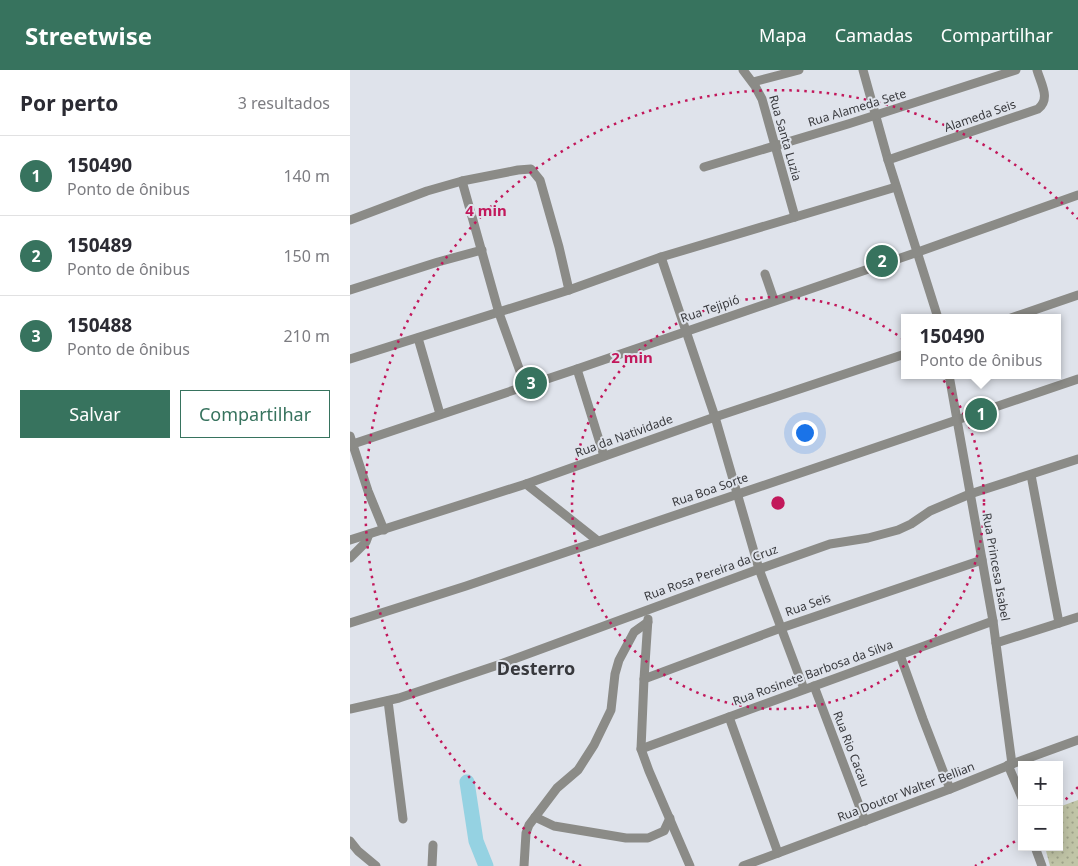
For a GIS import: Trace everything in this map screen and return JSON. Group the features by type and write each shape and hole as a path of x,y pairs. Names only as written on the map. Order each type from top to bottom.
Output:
{"street":[{"name":"Rua Santa Luzia","path":"743,70 753,82 762,99 795,217"},
{"path":"753,82 798,70"},
{"path":"863,70 896,187 937,314"},
{"name":"Rua Alameda Sete","path":"704,167 775,147 1016,70"},
{"name":"Alameda Seis","path":"888,160 1038,109 1044,104 1045,97 1037,70"},
{"path":"350,220 427,191 462,181 531,169 540,180 569,290"},
{"path":"462,181 499,313 525,386"},
{"path":"350,360 569,290 661,257 896,187"},
{"name":"Rua Tejipió","path":"351,442 577,369 1078,195"},
{"path":"350,290 482,250"},
{"path":"661,257 715,417 759,569 804,689"},
{"path":"765,274 774,300"},
{"path":"1023,314 1078,295"},
{"path":"418,338 440,414"},
{"name":"Rua da Natividade","path":"350,540 526,484 715,417 901,355"},
{"path":"577,369 604,456"},
{"name":"Rua Princesa Isabel","path":"950,379 993,621 1010,764 1018,787"},
{"name":"Rua Boa Sorte","path":"350,623 1078,379"},
{"path":"351,442 384,530"},
{"name":"Rua Rosa Pereira da Cruz","path":"350,709 388,701 498,665 830,544 868,538 898,530 930,512 970,494 1078,459"},
{"path":"1031,475 1059,623"},
{"path":"526,484 598,541"},
{"path":"350,558 366,542 369,534"},
{"name":"Rua Seis","path":"644,679 781,628 982,560"},
{"path":"650,609 641,748 648,771 690,866"},
{"path":"996,643 1059,623 1077,620"},
{"name":"Rua Rosinete Barbosa da Silva","path":"641,748 993,621"},
{"path":"524,866 526,833 529,825 557,788 578,770 594,745 611,710 615,674 620,660 634,632 648,622"},
{"path":"900,654 950,789"},
{"name":"Rua Rio Cacau","path":"814,686 865,821"},
{"path":"388,701 403,819"},
{"path":"729,717 778,852"},
{"name":"Rua Doutor Walter Bellian","path":"743,866 1078,740"},
{"path":"535,818 554,826 626,838 648,838 664,831 670,818"},
{"path":"350,841 358,851 376,866"},
{"path":"432,866 433,845"},
{"path":"1036,851 1042,866"}],"green space":[{"path":"1078,800 1078,866 1050,866 1046,851 1063,851 1063,806"}],"waterway":[{"path":"467,782 476,841 486,866"}],"place":[{"name":"150489","path":"882,261"},
{"name":"150488","path":"531,383"},
{"name":"150490","path":"981,414"}],"district":[{"name":"Desterro","path":"536,669"}]}
